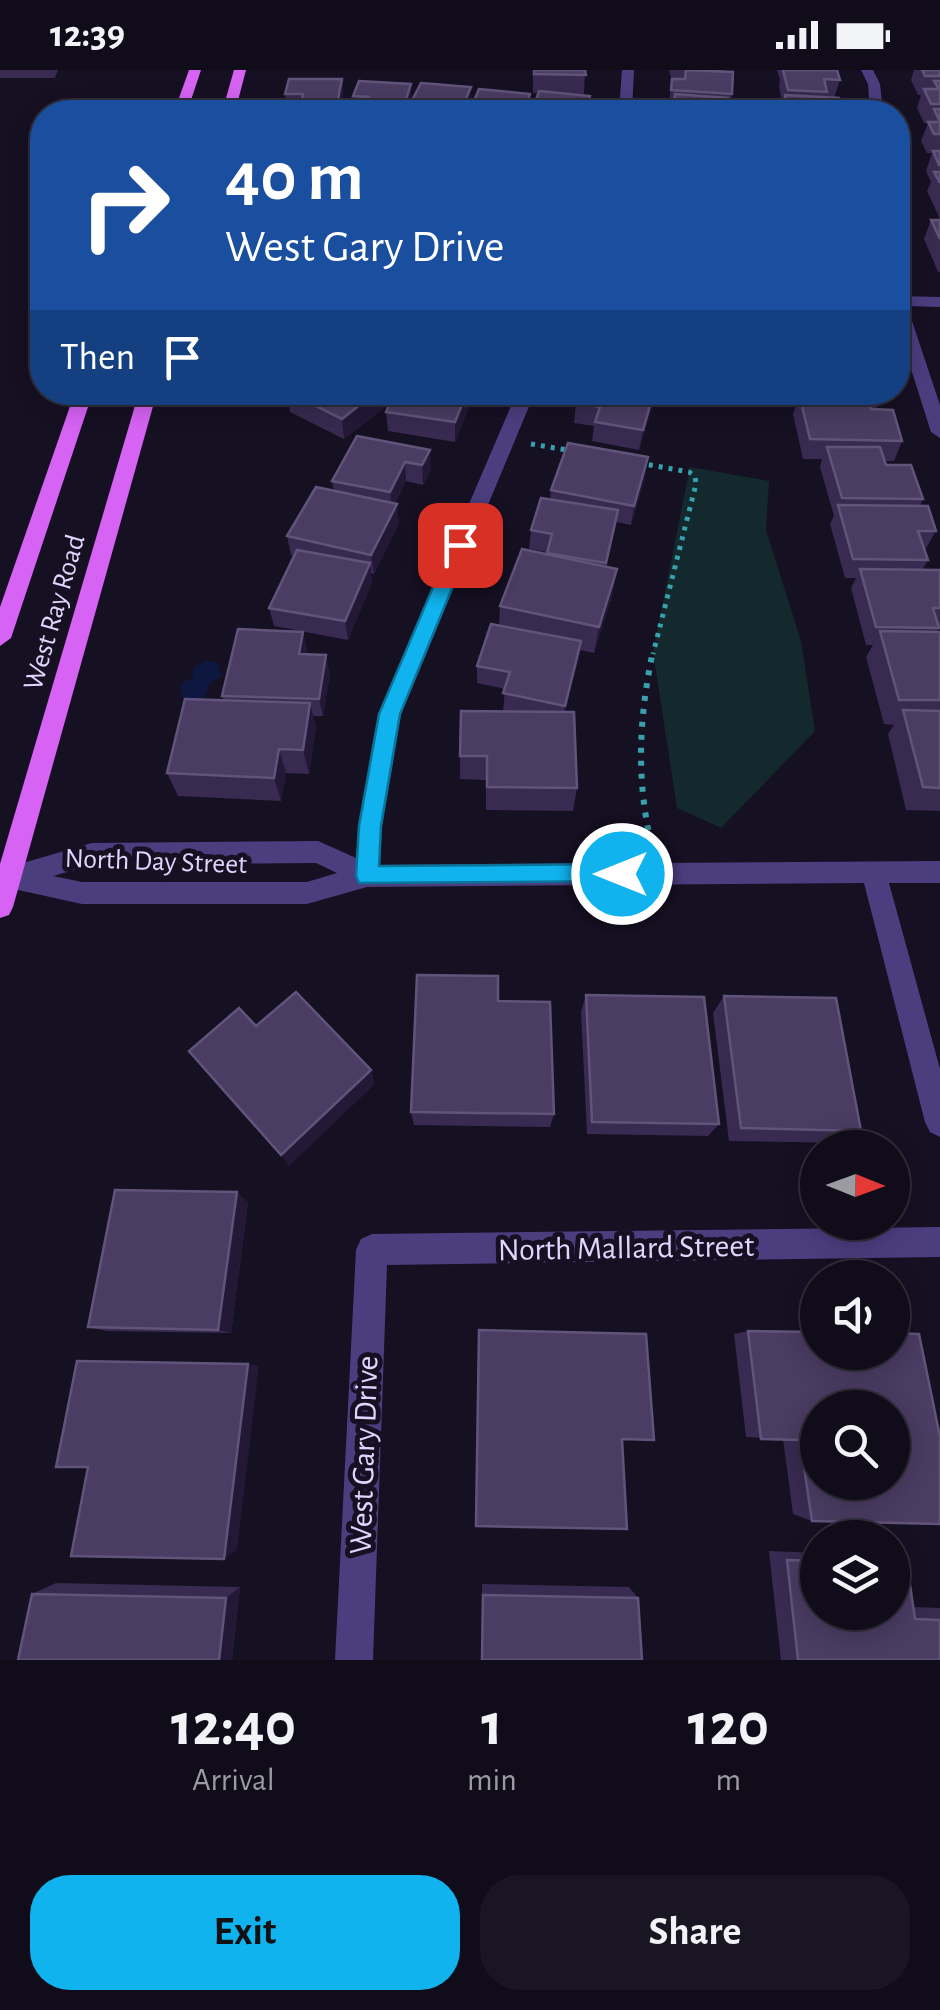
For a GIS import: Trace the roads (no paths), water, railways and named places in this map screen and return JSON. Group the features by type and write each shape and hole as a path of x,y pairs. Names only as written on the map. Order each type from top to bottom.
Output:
{"main road":[{"path":"184,100 194,70"},
{"path":"231,100 240,70"},
{"name":"West Ray Road","path":"0,638 80,405"},
{"name":"West Ray Road","path":"0,907 144,405"}],"street":[{"path":"627,100 628,70"},
{"path":"867,70 874,84 875,100"},
{"path":"910,303 940,302"},
{"path":"910,340 940,432"},
{"path":"367,876 370,826 390,714 520,405"},
{"name":"North Day Street","path":"8,878 92,854 300,852 318,852 367,876"},
{"path":"873,872 940,1122"},
{"name":"North Day Street","path":"8,878 82,893 307,893 367,876 940,872"},
{"name":"North Mallard Street","path":"372,1250 940,1242"},
{"name":"West Gary Drive","path":"354,1660 372,1250"}],"water":[{"path":"207,661 218,663 222,676 210,683 202,703 184,704 180,684 192,678 194,667"}]}
